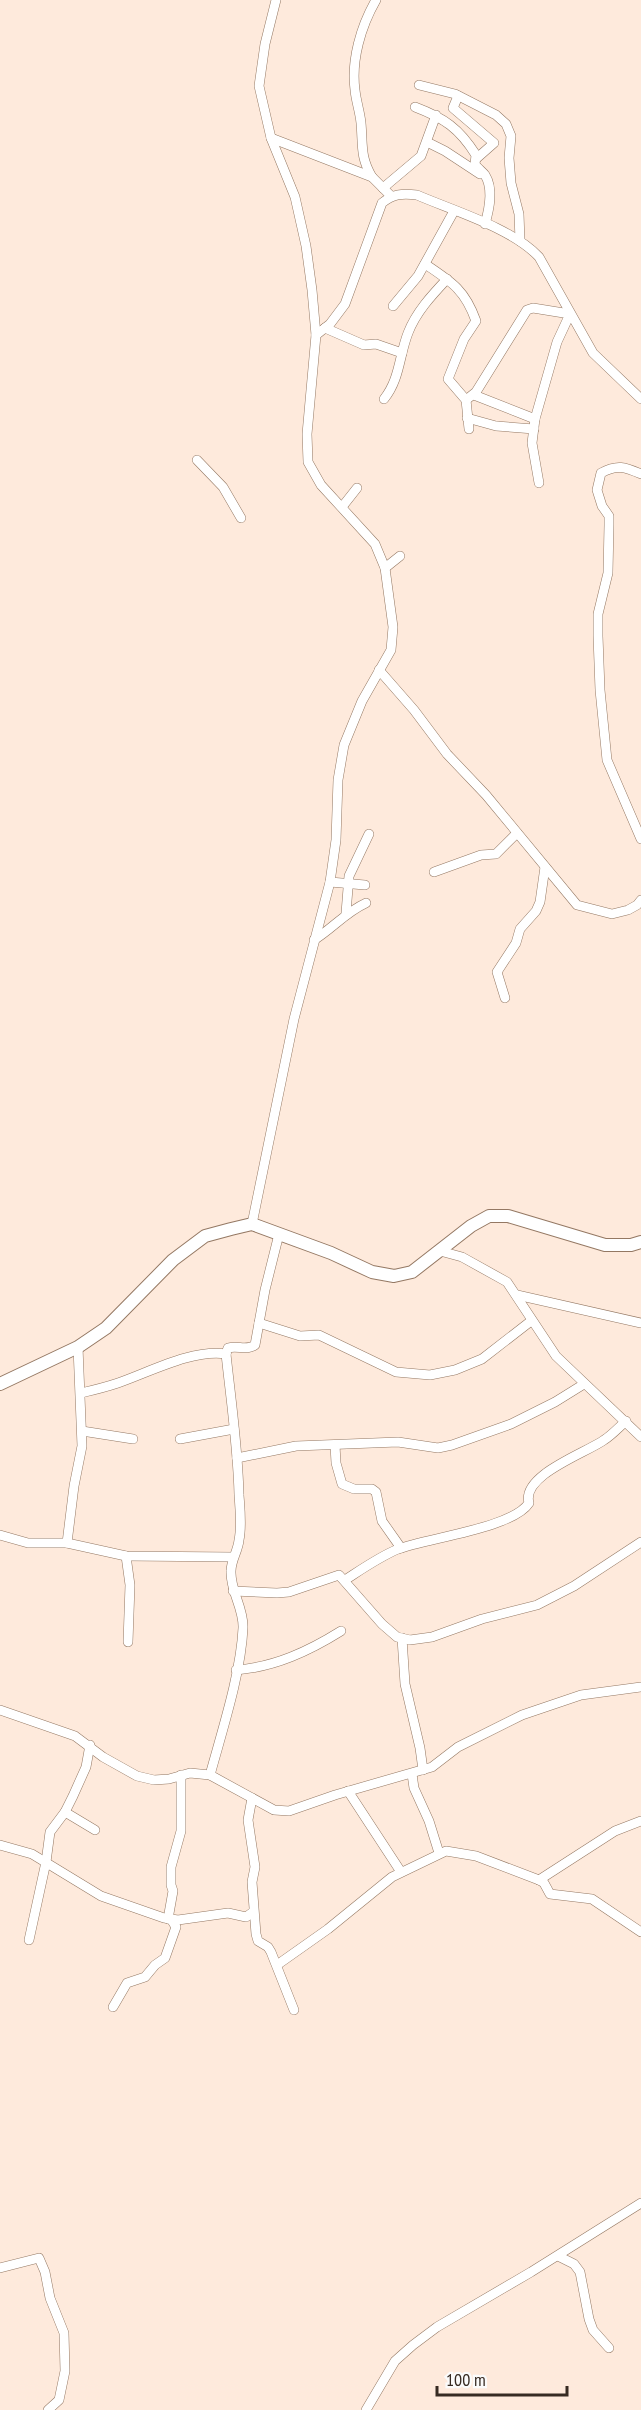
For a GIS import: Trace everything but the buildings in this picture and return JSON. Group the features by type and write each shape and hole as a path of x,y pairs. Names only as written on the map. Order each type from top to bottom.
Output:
{"main road":[{"path":"0,1384 78,1347 106,1328 173,1260 205,1236 252,1224 331,1253 372,1272 394,1276 412,1272 471,1226 489,1216 508,1216 605,1245 631,1245 641,1242"}],"street":[{"path":"252,1224 294,1019 330,882 336,840 338,780 344,745 362,701 391,650 393,627 385,568 375,543 321,485 308,462 307,434 316,335 306,246 295,197 271,138 259,86 264,44 276,0"},
{"path":"376,0 368,15 354,65 355,90 360,116 363,162 372,177 391,196"},
{"path":"419,85 433,87 458,96 496,115 506,124 511,136 510,175 519,214 519,241"},
{"path":"458,96 453,108 494,143 477,158 475,164 485,175 490,207 485,224"},
{"path":"415,107 436,115 460,132 477,158"},
{"path":"383,188 421,156 436,115"},
{"path":"271,138 372,177"},
{"path":"427,142 458,158 477,174 485,175"},
{"path":"316,335 330,324 345,304 382,203 391,196 404,193 417,195 485,224 528,246 539,257 593,353 641,399"},
{"path":"393,306 418,276 454,211"},
{"path":"425,264 462,292 469,302 476,321 464,339 448,380 470,397 534,424"},
{"path":"384,399 396,381 412,323 447,279"},
{"path":"469,429 467,418 470,397 527,310 533,308 570,314"},
{"path":"539,483 532,443 534,424 557,342 570,314"},
{"path":"325,328 364,345 376,344 402,353"},
{"path":"467,418 496,426 534,424"},
{"path":"197,460 224,487 241,519"},
{"path":"641,474 620,466 611,467 601,473 597,490 602,506 609,516 608,573 598,614 600,690 607,760 641,839"},
{"path":"342,507 357,488"},
{"path":"385,568 400,556"},
{"path":"379,670 414,710 447,754 486,795 577,905 585,909 612,914 628,910 641,900"},
{"path":"434,872 481,855 496,854 517,832"},
{"path":"346,913 349,876 369,834"},
{"path":"505,998 497,972 516,943 520,929 536,911 540,902 545,867"},
{"path":"330,882 365,885"},
{"path":"314,940 337,925 346,913 366,903"},
{"path":"210,1775 236,1670 244,1627 243,1616 233,1591 231,1572 233,1557 239,1541 237,1458 226,1354 228,1348 251,1348 255,1345 265,1290 279,1234"},
{"path":"440,1251 462,1257 507,1282 556,1356 641,1437"},
{"path":"517,1295 641,1323"},
{"path":"260,1323 300,1336 319,1335 396,1372 430,1375 455,1370 482,1359 531,1321"},
{"path":"67,1542 82,1431 78,1347"},
{"path":"81,1393 117,1383 175,1361 215,1352 226,1354"},
{"path":"237,1458 296,1446 398,1442 438,1448 511,1424 555,1402 584,1384"},
{"path":"345,1580 401,1548 489,1525 521,1511 529,1503 527,1497 532,1484 553,1468 606,1439 626,1421"},
{"path":"180,1439 234,1429"},
{"path":"82,1431 133,1439"},
{"path":"335,1445 336,1463 342,1484 354,1489 376,1491 382,1521 401,1548"},
{"path":"0,1535 28,1543 67,1542 126,1556 233,1557"},
{"path":"233,1591 277,1593 304,1587 336,1575 345,1580 382,1624 402,1638 410,1640 432,1637 482,1619 537,1605 574,1586 641,1542"},
{"path":"126,1556 130,1585 128,1642"},
{"path":"236,1670 250,1669 287,1659 317,1646 341,1631"},
{"path":"402,1638 405,1684 423,1770"},
{"path":"0,1710 75,1736 137,1776 154,1780 202,1773 210,1775 274,1810 286,1812 348,1791 423,1770 442,1761 458,1747 522,1715 581,1695 641,1687"},
{"path":"28,1940 46,1862 50,1832 65,1812 86,1767 90,1745"},
{"path":"412,1774 414,1788 429,1821 439,1853"},
{"path":"113,2007 127,1983 145,1977 155,1965 165,1958 176,1927 170,1919 173,1891 171,1867 181,1831 181,1775"},
{"path":"348,1791 401,1872"},
{"path":"252,1798 248,1820 255,1868 252,1882 258,1941 269,1949 294,2010"},
{"path":"65,1812 95,1830"},
{"path":"539,1880 615,1831 641,1821"},
{"path":"0,1845 32,1854 101,1896 170,1919 228,1912 246,1917 254,1912"},
{"path":"277,1965 328,1929 392,1876 439,1853 452,1850 476,1856 539,1880 550,1894 592,1899 641,1932"},
{"path":"366,2410 395,2361 413,2345 437,2327 558,2256 641,2203"},
{"path":"558,2256 574,2264 580,2272 593,2330 609,2348"},
{"path":"0,2268 39,2258 45,2272 50,2298 64,2334 65,2357 59,2400 48,2410"}]}
